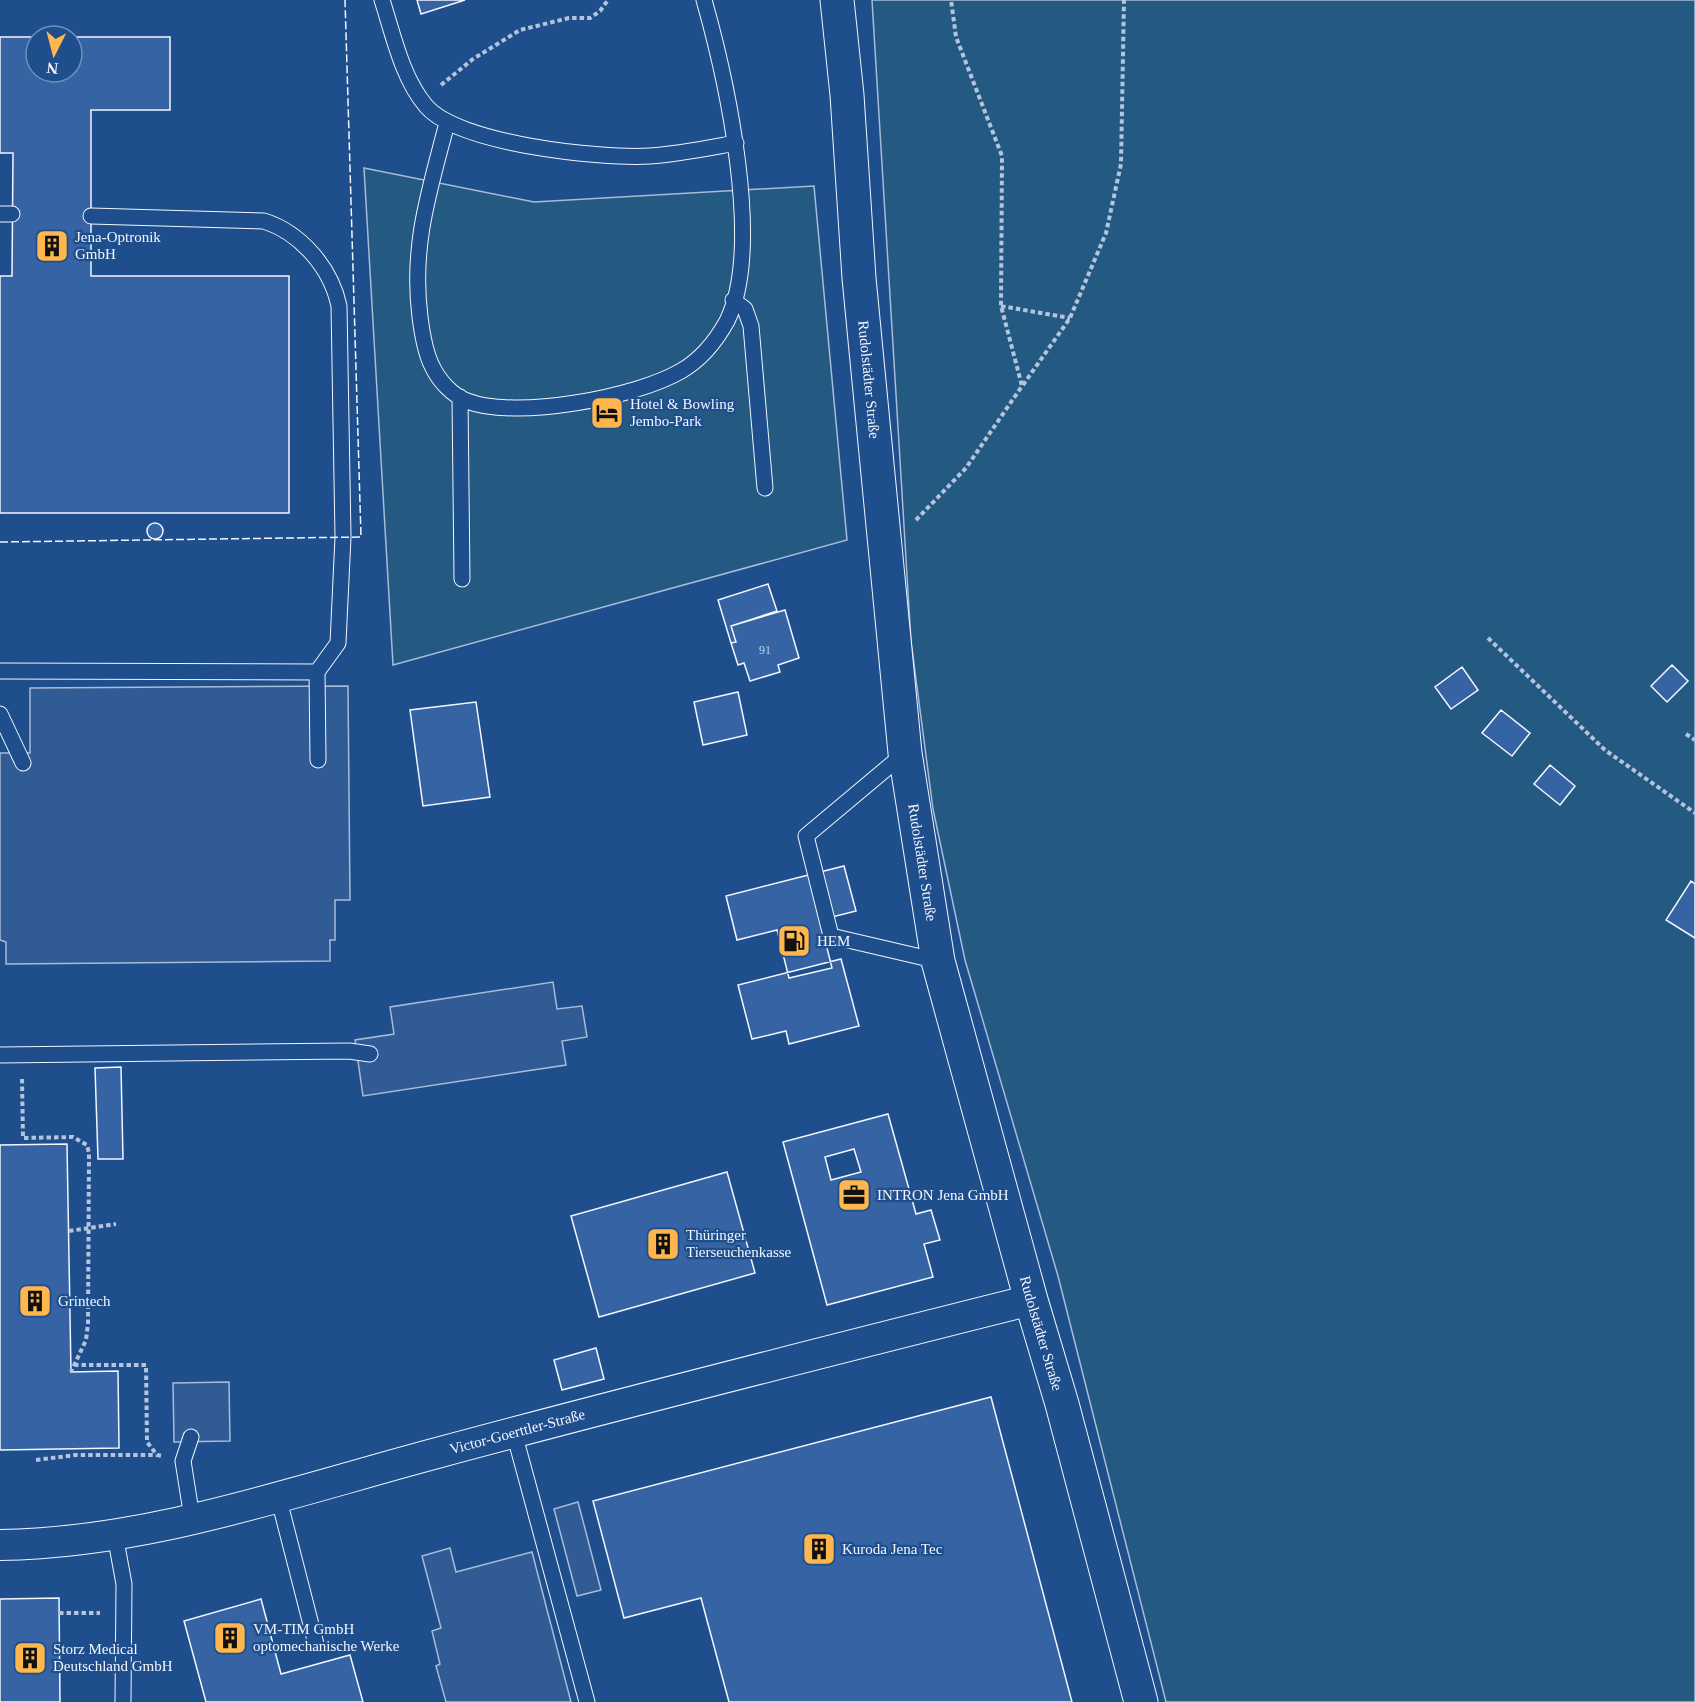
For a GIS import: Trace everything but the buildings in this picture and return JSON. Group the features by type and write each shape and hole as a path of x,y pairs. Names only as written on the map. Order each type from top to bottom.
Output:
{"street":[{"name":"Rudolstädter Straße","path":"837,0 884,552 904,753 938,961 1030,1300 1062,1404 1141,1702"},
{"name":"Victor-Goerttler-Straße","path":"0,1545 33,1545 115,1535 192,1518 1030,1300"}],"lane":[{"path":"382,0 403,62 423,101 447,123 517,142 604,155 649,156 736,143"},
{"path":"447,123 419,236 416,284 422,329 431,365 445,386 460,397 492,407 521,408 618,394 652,386 683,370 708,350 728,319 738,281 742,219 736,143 704,0"},
{"path":"91,216 264,221 282,227 300,241 323,267 335,288 339,306 342,503 339,631 338,643 317,672 318,760"},
{"path":"733,300 746,309 751,326 765,488"},
{"path":"460,397 462,579"},
{"path":"0,672 317,672"},
{"path":"0,714 23,763"},
{"path":"904,753 806,836 831,936 938,961"},
{"path":"0,1055 349,1052 370,1054"},
{"path":"514,1433 587,1702"},
{"path":"191,1437 185,1449 183,1472 192,1518"},
{"path":"278,1496 315,1644"},
{"path":"115,1535 123,1575 123,1702"}],"path":[{"path":"423,101 502,39 537,25 569,18 590,18 600,11 608,0"},
{"path":"951,0 956,37 1002,156 1001,306 1022,386"},
{"path":"884,552 966,468 1070,318 1106,233 1121,164 1124,0"},
{"path":"1001,306 1070,318"},
{"path":"1488,638 1605,750 1695,813"},
{"path":"1686,734 1695,740"},
{"path":"11,1076 22,1076 23,1138 73,1137 87,1145 88,1324 86,1340 71,1372"},
{"path":"69,1231 116,1224"},
{"path":"74,1365 146,1365 147,1442 157,1455"},
{"path":"36,1460 76,1455 157,1455 167,1457 183,1472"},
{"path":"59,1613 123,1613"}],"shaded area":[{"path":"872,0 1695,0 1695,1702 1166,1702 1058,1276 965,960 933,809 911,641"},
{"name":"Hotel & Bowling Jembo-Park","path":"364,168 534,202 814,186 847,540 393,665"},
{"path":"348,686 350,900 335,900 335,940 330,940 330,961 6,964 6,942 0,940 0,753 30,753 30,688"},
{"path":"553,982 557,1009 582,1006 587,1037 562,1041 566,1065 363,1096 355,1040 394,1034 390,1007"},
{"path":"229,1382 230,1441 174,1442 173,1383"},
{"path":"578,1502 601,1590 577,1596 554,1509"},
{"path":"450,1548 456,1572 532,1552 571,1702 446,1702 436,1666 440,1664 432,1631 441,1628 422,1556"}],"fence":[{"path":"0,542 361,537 345,0"}],"place":[{"name":"Jena-Optronik GmbH","path":"52,246"},
{"name":"Hotel & Bowling Jembo-Park","path":"607,413"},
{"name":"HEM","path":"794,941"},
{"name":"INTRON Jena GmbH","path":"854,1195"},
{"name":"Thüringer Tierseuchenkasse","path":"663,1244"},
{"name":"Grintech","path":"35,1301"},
{"name":"Kuroda Jena Tec","path":"819,1549"},
{"name":"VM-TIM GmbH optomechanische Werke","path":"230,1638"},
{"name":"Storz Medical Deutschland GmbH","path":"30,1658"}]}
